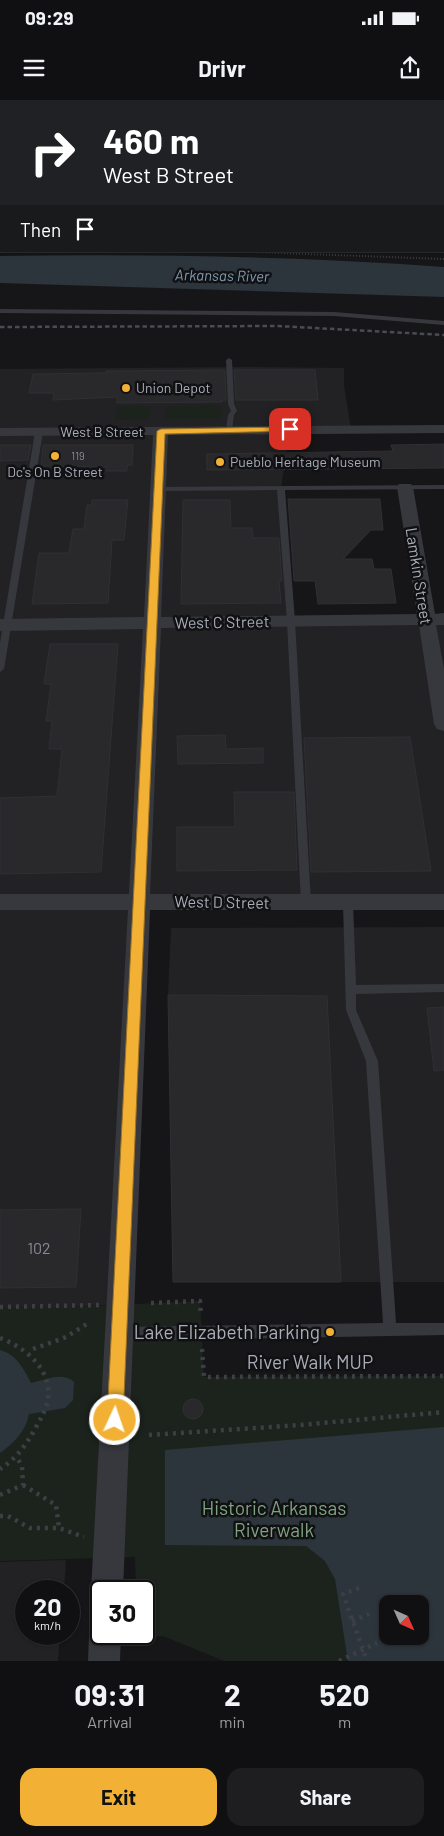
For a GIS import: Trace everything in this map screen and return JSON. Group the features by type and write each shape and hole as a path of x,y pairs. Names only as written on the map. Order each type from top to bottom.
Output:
{"street":[{"name":"West B Street","path":"0,432 444,429"},
{"path":"108,1580 161,431"},
{"name":"Lamkin Street","path":"405,487 444,724"},
{"name":"West C Street","path":"3,625 444,619"},
{"name":"West D Street","path":"0,902 444,902"},
{"path":"104,1661 105,1645"}],"lane":[{"path":"0,310 334,314 444,323"},
{"path":"229,360 231,404 234,411 230,415 229,430"},
{"path":"0,669 3,625 39,432"},
{"path":"158,489 444,487"},
{"path":"281,488 291,621 306,903"},
{"path":"348,903 351,1010 372,1061 390,1330"},
{"path":"351,990 444,988"},
{"path":"119,1334 444,1329"}],"path":[{"path":"252,252 444,259"},
{"path":"151,1303 200,1301 201,1316"},
{"path":"0,1308 102,1305"},
{"path":"33,1349 66,1337 90,1322"},
{"path":"0,1338 20,1347 39,1364 48,1389 43,1415 27,1444 0,1469"},
{"name":"River Walk MUP","path":"202,1350 204,1377 444,1376"},
{"path":"149,1435 301,1425 444,1412"},
{"path":"16,1456 22,1465 24,1473 23,1485"},
{"path":"0,1495 23,1485"},
{"path":"23,1485 56,1505 59,1528"},
{"path":"0,1516 8,1516 30,1528 59,1528 85,1537"},
{"path":"359,1588 343,1594 366,1661"},
{"path":"352,1620 369,1614"},
{"path":"339,1661 377,1643"}],"shaded area":[{"path":"344,368 344,385 351,429 290,430 281,488 291,621 444,619 444,902 139,902 121,1304 71,1307 0,1307 0,369"},
{"path":"444,927 444,1282 173,1282 168,995 171,928"},
{"path":"66,1560 65,1580 15,1580 15,1645 59,1645 58,1661 0,1661 0,1562"}],"green space":[{"path":"216,405 222,408 222,419 170,419 165,417 165,409 170,406"},
{"path":"119,406 148,406 150,408 150,417 146,419 115,420 116,409"},
{"name":"Historic Arkansas Riverwalk","path":"200,1301 204,1377 444,1376 444,1661 224,1661 163,1636 155,1636 155,1580 136,1580 135,1557 0,1561 0,1307 71,1307"}],"water":[{"name":"Arkansas River","path":"0,256 222,257 333,260 444,267 444,297 0,283"},
{"path":"0,1350 15,1359 31,1383 59,1377 64,1377 74,1382 73,1400 65,1408 29,1414 25,1426 18,1436 10,1446 0,1453"},
{"path":"444,1427 444,1661 348,1661 335,1579 325,1561 306,1546 165,1545 165,1450"}],"building":[{"name":"Union Depot","path":"225,370 226,400 222,400 222,402 117,403 117,397 53,400 54,393 29,393 33,374"},
{"path":"234,370 315,370 318,400 236,400"},
{"path":"444,444 444,468 207,470 207,454 393,451 391,445"},
{"path":"0,445 31,445 28,460 0,461"},
{"path":"43,445 133,445 132,465 127,465 127,471 106,471 107,467 41,466"},
{"path":"288,499 380,499 383,530 371,530 343,559 372,559 374,569 391,569 396,603 318,604 315,581 294,581"},
{"path":"92,500 128,500 124,540 112,540 108,603 32,604 39,553 69,553 73,529 84,529 87,505 92,505"},
{"path":"183,500 230,500 231,528 252,528 253,538 279,538 282,581 279,581 281,603 181,604"},
{"path":"50,644 118,644 101,872 0,874 0,798 57,796 62,749 49,749 52,721 46,721 51,684 44,684"},
{"path":"225,735 226,749 263,748 263,763 178,764 177,736"},
{"path":"410,737 431,871 311,872 304,738"},
{"path":"234,792 294,792 297,870 177,871 177,827 235,827"},
{"path":"168,995 327,996 341,1282 173,1282"},
{"path":"444,1007 444,1070 434,1071 427,1008"},
{"path":"81,1209 76,1287 0,1288 0,1210"},
{"path":"193,1399 200,1402 203,1409 200,1416 193,1419 186,1416 183,1409 186,1402"}],"railway":[{"path":"0,327 278,326 444,335"}],"place":[{"name":"Union Depot","path":"126,388"},
{"name":"Dc's On B Street","path":"55,456"},
{"name":"Pueblo Heritage Museum","path":"220,462"},
{"name":"Lake Elizabeth Parking","path":"330,1332"}],"route":[{"path":"115,1420 161,431 290,429"}]}
